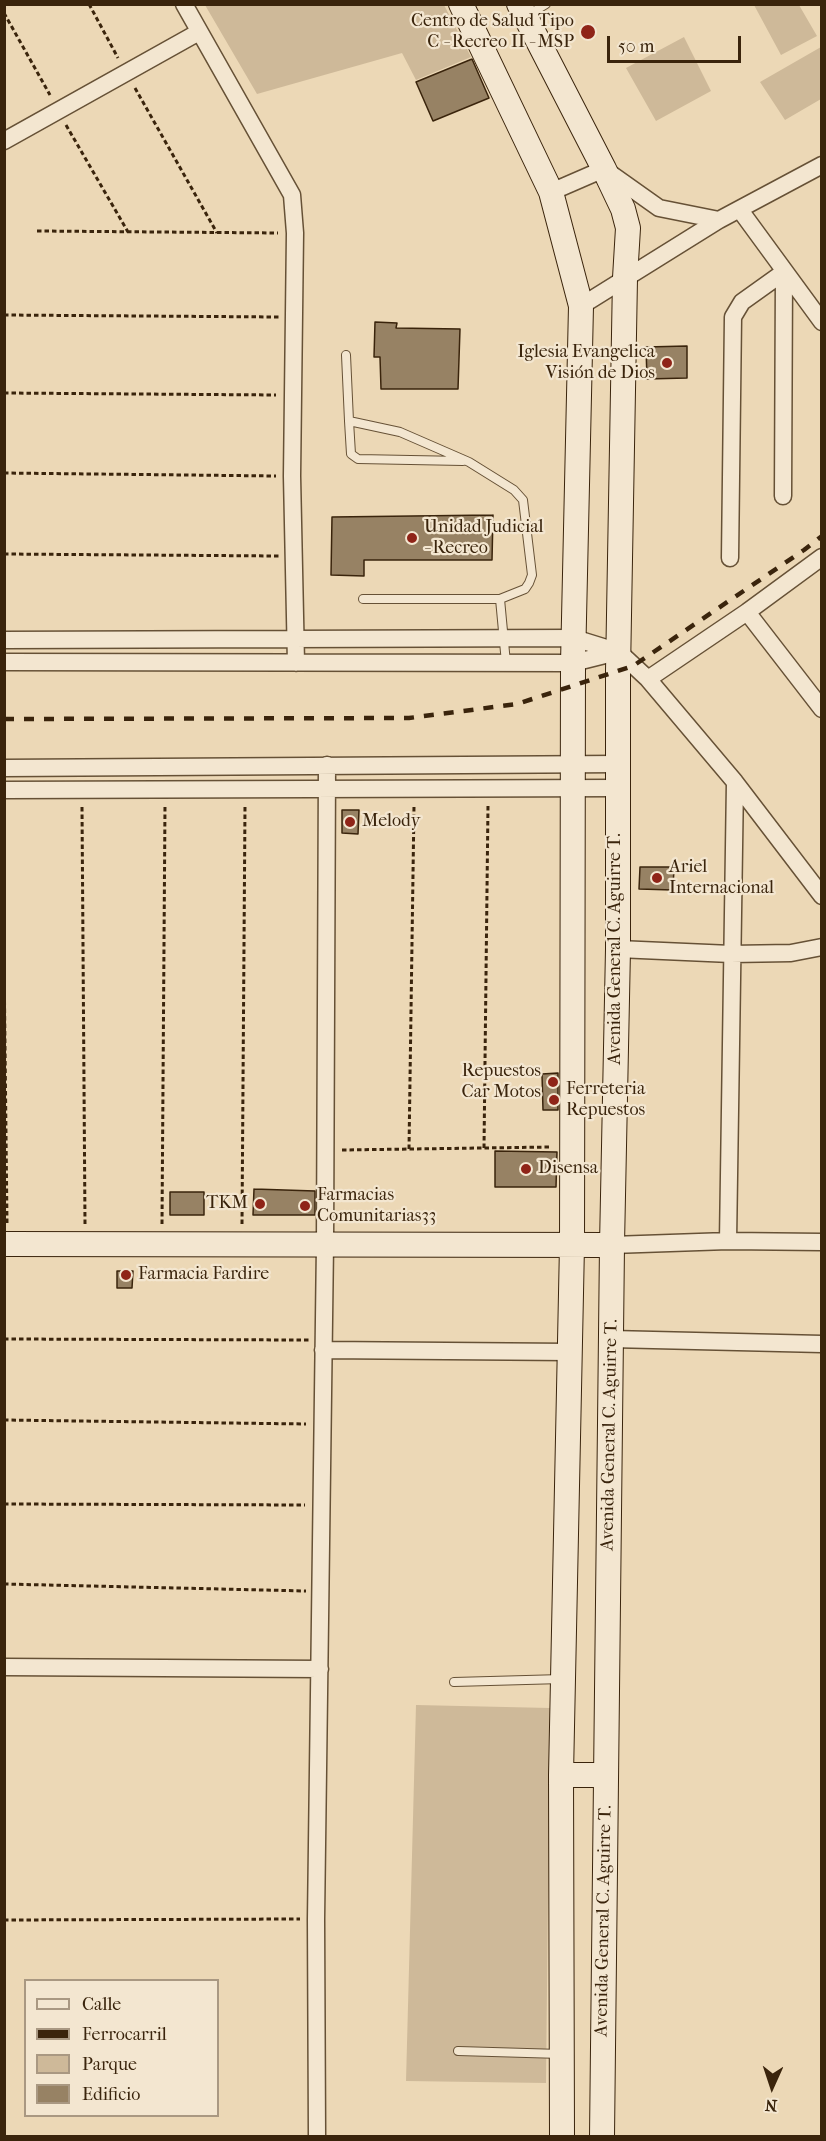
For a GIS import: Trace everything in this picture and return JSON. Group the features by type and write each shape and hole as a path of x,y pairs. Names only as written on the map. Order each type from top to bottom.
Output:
{"street":[{"path":"184,4 292,195 295,233 292,476 296,663"},
{"path":"461,4 551,192 581,306 573,663 572,1245 561,1775 562,2136"},
{"name":"Avenida General C. Aguirre T.","path":"522,10 604,169 623,209 628,228 625,278 617,776 618,949 612,1245 602,2136"},
{"path":"4,141 199,32"},
{"path":"581,306 719,220 822,165"},
{"path":"551,192 604,169 659,208 719,220"},
{"path":"740,210 822,322"},
{"path":"783,496 784,272"},
{"path":"730,558 733,317 742,302 784,272"},
{"path":"648,679 747,612 822,557"},
{"path":"747,612 822,709"},
{"path":"4,640 574,638 619,652 648,679 735,782 822,896"},
{"path":"58,640 58,662"},
{"path":"4,662 573,663 619,652"},
{"path":"4,768 327,765 574,777 617,776"},
{"path":"317,2136 316,1919 325,1244 327,765"},
{"path":"4,790 488,789 574,777 617,776"},
{"path":"728,1241 735,782"},
{"path":"618,949 731,954 791,953 822,947"},
{"path":"6,1244 612,1245 728,1241 822,1242"},
{"path":"611,1340 822,1344"},
{"path":"324,1345 570,1352"},
{"path":"4,1667 320,1669"},
{"path":"561,1775 606,1775"}],"lane":[{"path":"522,10 546,4"},
{"path":"346,355 351,454 358,459 470,462"},
{"path":"349,421 400,432 470,462 514,490 523,500 532,574 525,589 500,599 363,599"},
{"path":"500,599 506,663"},
{"path":"454,1682 563,1679"},
{"path":"458,2051 561,2054"}],"path":[{"path":"89,4 217,232"},
{"path":"4,13 128,232"},
{"path":"37,231 295,233"},
{"path":"4,315 293,317"},
{"path":"4,393 294,396"},
{"path":"4,473 292,476"},
{"path":"4,554 294,556"},
{"path":"162,1244 165,789"},
{"path":"242,1244 245,789"},
{"path":"409,1149 414,789"},
{"path":"484,1148 488,789"},
{"path":"82,790 86,1244"},
{"path":"4,956 6,1244"},
{"path":"325,1150 573,1147"},
{"path":"4,1339 324,1345"},
{"path":"4,1420 322,1424"},
{"path":"4,1504 322,1505"},
{"path":"4,1584 320,1591"},
{"path":"4,1920 316,1919"}],"green space":[{"path":"205,5 444,5 471,57 416,80 402,53 257,94"},
{"path":"754,5 799,5 817,36 781,55"},
{"path":"684,37 711,91 656,121 626,68"},
{"path":"821,47 821,99 785,120 760,82"},
{"path":"416,1705 550,1708 546,2083 406,2081"}],"building":[{"path":"472,59 489,98 433,121 416,82"},
{"path":"375,322 397,323 396,328 460,329 458,389 381,389 380,357 374,357"},
{"name":"Iglesia Evangelica Visión de Dios","path":"687,346 687,378 647,379 646,347"},
{"name":"Unidad Judicial - Recreo","path":"493,515 492,560 364,560 364,576 331,575 332,517"},
{"name":"Melody","path":"342,810 359,810 358,834 342,833"},
{"name":"Ariel Internacional","path":"640,867 674,867 673,890 639,889"},
{"path":"558,1073 558,1110 543,1110 542,1074"},
{"name":"Disensa","path":"495,1151 557,1152 556,1187 495,1187"},
{"path":"254,1189 315,1191 315,1215 253,1215"},
{"path":"170,1192 204,1192 204,1215 170,1215"},
{"path":"117,1271 133,1271 132,1288 117,1288"}],"railway":[{"path":"4,719 409,718 517,704 633,666 822,536"}],"place":[{"name":"Centro de Salud Tipo C - Recreo II - MSP","path":"588,32"},
{"name":"Iglesia Evangelica Visión de Dios","path":"667,363"},
{"name":"Unidad Judicial - Recreo","path":"412,538"},
{"name":"Melody","path":"350,822"},
{"name":"Ariel Internacional","path":"657,878"},
{"name":"Repuestos Car Motos","path":"553,1082"},
{"name":"Ferreteria Repuestos","path":"554,1100"},
{"name":"Disensa","path":"526,1169"},
{"name":"TKM","path":"260,1204"},
{"name":"Farmacias Comunitarias33","path":"305,1206"},
{"name":"Farmacia Fardire","path":"126,1275"}]}
